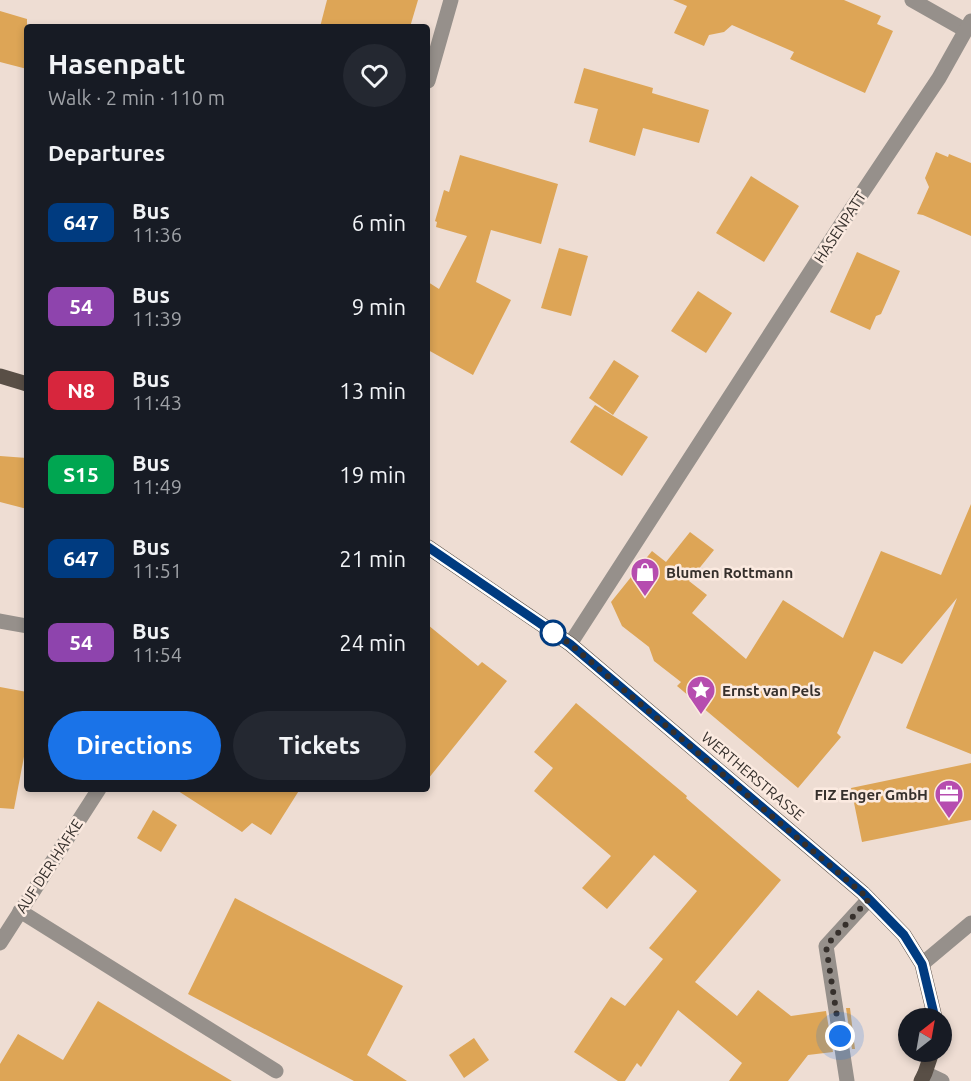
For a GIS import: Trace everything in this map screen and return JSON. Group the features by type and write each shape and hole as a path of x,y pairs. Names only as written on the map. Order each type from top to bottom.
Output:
{"main road":[{"path":"0,376 24,383"},
{"name":"WERTHERSTRASSE","path":"430,548 570,644 869,899 904,935 922,964 933,1008"},
{"path":"923,1077 928,1062"}],"street":[{"path":"430,74 451,0"},
{"path":"912,0 968,25"},
{"name":"HASENPATT","path":"570,644 842,222 939,78 968,25"},
{"path":"0,621 24,625"},
{"name":"AUF DER HAFKE","path":"0,943 97,792"},
{"path":"847,1081 826,946 869,899"},
{"path":"20,911 276,1071"},
{"path":"922,964 971,923"},
{"path":"923,1077 942,1081"}],"building":[{"path":"327,0 418,0 411,24 321,24"},
{"path":"673,0 844,0 881,16 877,24 893,31 865,93 790,59 794,52 732,25 724,32 709,35 704,46 674,33 687,6"},
{"path":"0,11 27,19 27,24 24,24 24,68 0,62"},
{"path":"584,68 653,88 652,93 709,110 699,143 643,128 635,156 589,142 598,109 574,103"},
{"path":"936,152 948,157 949,154 971,163 971,236 917,214 929,187 925,178"},
{"path":"460,155 558,184 541,244 491,230 476,282 511,300 473,375 430,351 430,283 439,289 467,236 436,227 437,222 435,221 444,190 449,192"},
{"path":"751,176 799,206 764,262 716,233"},
{"path":"559,248 588,256 571,316 541,308"},
{"path":"857,252 900,271 881,314 876,316 870,330 830,312"},
{"path":"698,291 732,313 706,353 671,331"},
{"path":"614,360 639,376 613,415 589,398"},
{"path":"595,405 648,437 622,476 570,442"},
{"path":"0,456 24,458 24,508 0,502"},
{"path":"971,504 971,754 906,728 957,598 902,664 874,651 837,733 841,737 798,788 677,686 681,682 654,661 649,647 622,626 611,602 652,551 666,562 690,532 714,550 689,581 707,595 692,613 746,659 783,600 843,638 881,551 941,575"},
{"path":"430,627 478,666 482,662 507,681 430,777"},
{"path":"0,687 24,691 24,757 14,809 0,808"},
{"path":"576,703 687,796 686,798 781,880 695,982 737,1016 758,990 791,1016 826,1011 833,1052 808,1055 788,1081 729,1081 742,1063 678,1010 641,1067 637,1063 625,1081 618,1081 574,1052 611,997 625,1006 663,959 649,948 697,891 654,855 607,909 582,888 611,856 534,791 553,768 534,752"},
{"path":"971,763 971,820 862,842 851,788"},
{"path":"180,792 298,792 271,835 252,823 242,832"},
{"path":"153,810 177,825 161,852 137,838"},
{"path":"235,898 403,986 367,1055 407,1081 354,1081 188,994"},
{"path":"98,1001 232,1081 0,1081 0,1064 18,1034 63,1060"},
{"path":"846,1008 850,1008 855,1049 852,1049"},
{"path":"474,1038 489,1060 464,1078 449,1055"}],"bus line":[{"name":"647","path":"430,548 570,644 863,893 904,935 922,964 933,1008"}],"place":[{"name":"Blumen Rottmann","path":"645,598"},
{"name":"Ernst van Pels","path":"701,716"},
{"name":"FIZ Enger GmbH","path":"949,820"}],"route":[{"path":"553,633 551,631 570,644 869,899 826,946 840,1036"}]}
